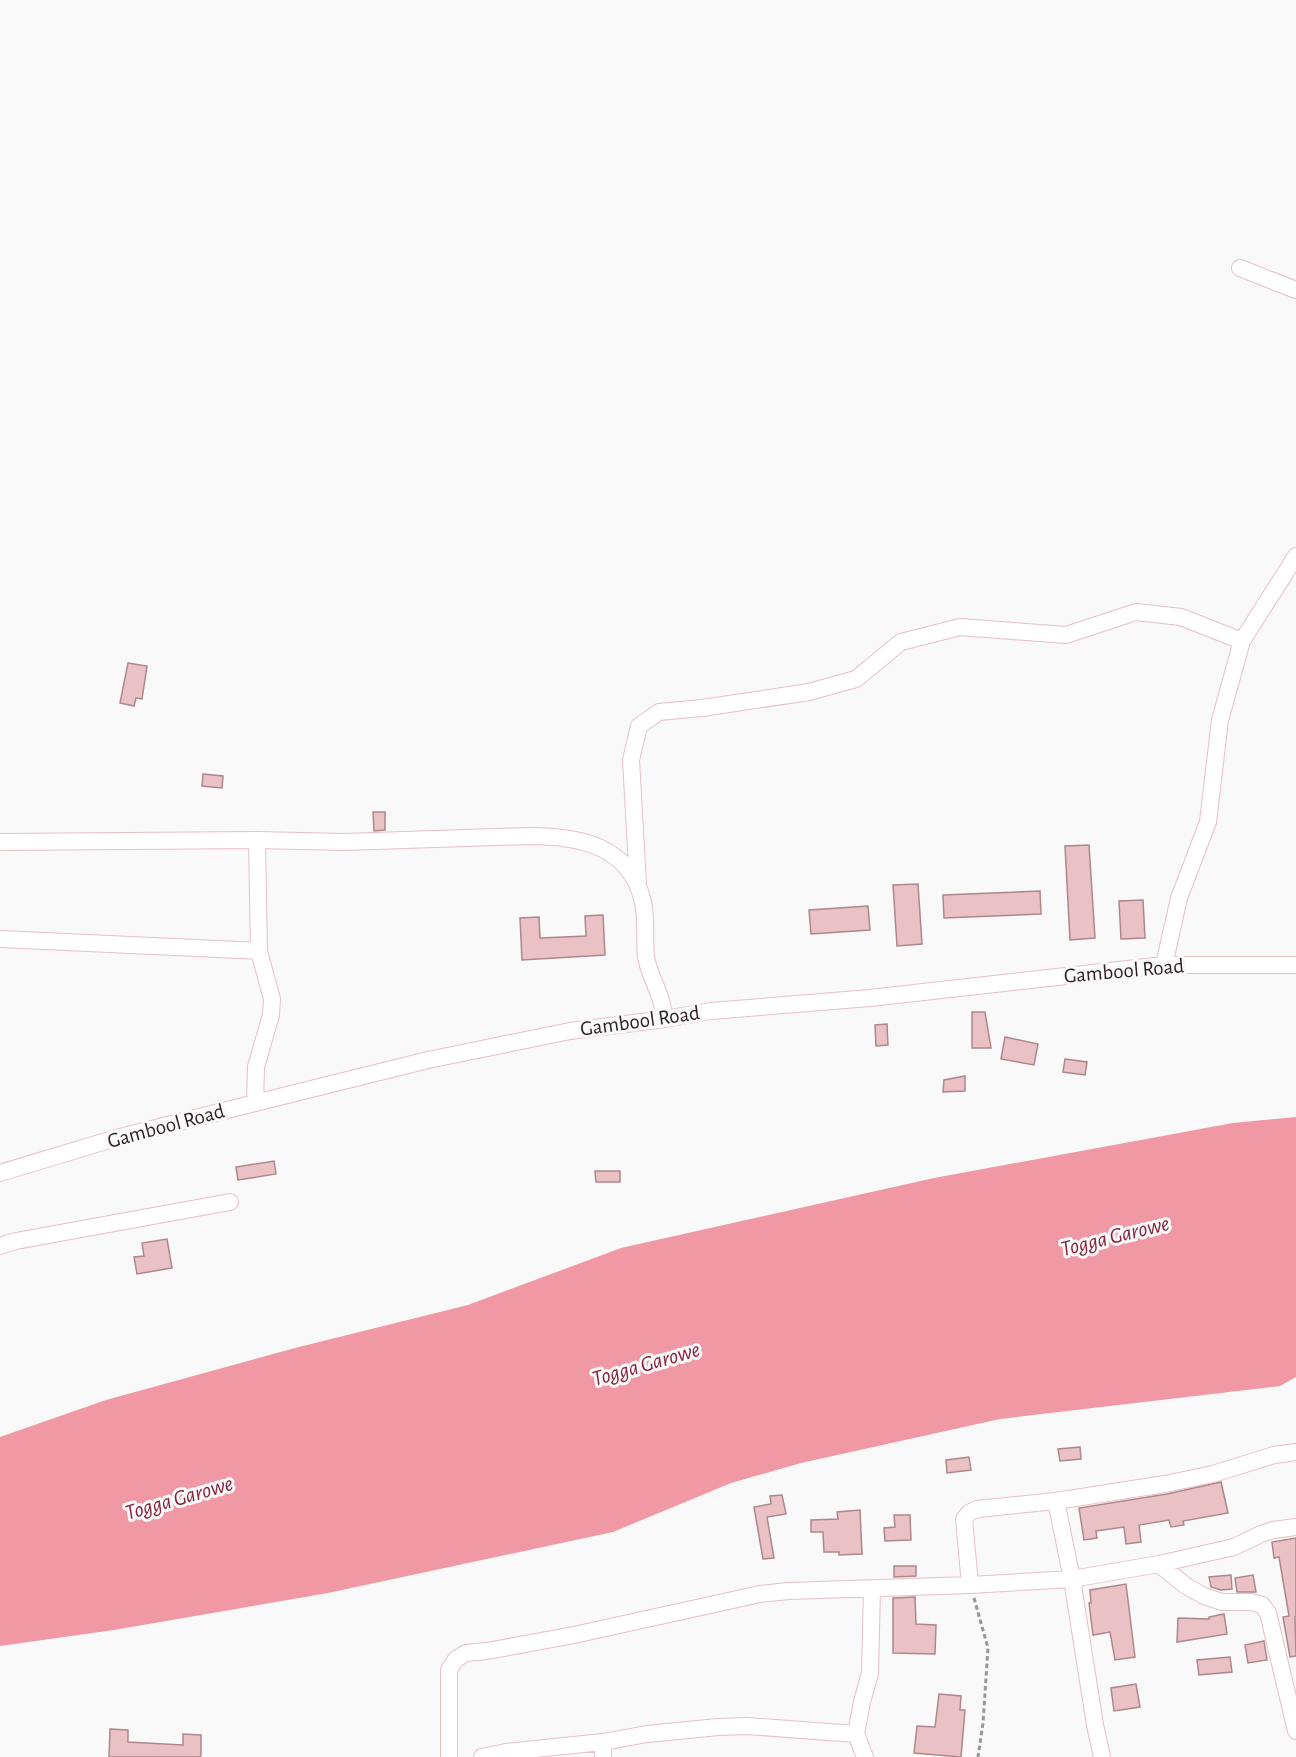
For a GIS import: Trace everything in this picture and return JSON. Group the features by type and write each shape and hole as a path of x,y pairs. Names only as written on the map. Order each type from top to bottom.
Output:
{"street":[{"path":"1240,268 1296,291"},
{"path":"1164,965 1179,898 1208,822 1220,720 1242,641 1296,556"},
{"path":"664,1019 660,995 646,958 643,905 638,884 632,760 639,726 659,712 809,692 856,679 901,642 960,627 1066,635 1136,612 1181,617 1242,641"},
{"path":"0,842 257,840 344,842 558,836 597,845 611,852 621,861 638,884"},
{"path":"255,1103 256,1067 268,1027 272,999 259,951 257,840"},
{"path":"0,939 259,951"},
{"name":"Gambool Road","path":"0,1173 116,1138 255,1103 428,1060 570,1031 711,1011 870,998 1164,965 1296,964"},
{"path":"0,1246 230,1202"},
{"path":"970,1585 964,1519 977,1509 1056,1501 1194,1478 1232,1469 1274,1455 1296,1452"},
{"path":"1056,1501 1072,1579 1102,1757"},
{"path":"449,1757 449,1670 456,1659 466,1653 574,1635 760,1594 1072,1579 1159,1564 1234,1547 1273,1530 1296,1527"},
{"path":"1159,1564 1186,1586 1204,1596 1222,1602 1251,1602 1262,1605 1268,1613 1296,1731"},
{"path":"865,1757 856,1734 870,1673 872,1588"},
{"path":"482,1757 506,1752 603,1749 647,1734 718,1727 747,1726 856,1734"}],"path":[{"path":"970,1585 988,1648 983,1723 978,1757"}],"water":[{"name":"Togga Garowe","path":"1296,1117 1296,1377 1280,1386 1000,1419 801,1463 731,1483 613,1532 328,1593 114,1630 0,1646 0,1437 106,1400 295,1348 468,1305 621,1248 934,1178 1233,1123"}],"building":[{"path":"128,663 147,666 142,699 136,698 134,706 120,703"},
{"path":"203,774 223,776 222,788 202,786"},
{"path":"373,812 385,812 385,830 374,831"},
{"path":"1089,845 1095,938 1070,940 1065,846"},
{"path":"918,884 922,944 897,946 893,885"},
{"path":"1040,891 1041,914 944,918 943,895"},
{"path":"1143,900 1145,938 1121,939 1119,901"},
{"path":"868,906 870,930 811,934 809,910"},
{"path":"603,915 605,955 522,960 520,918 539,917 540,938 586,936 585,916"},
{"path":"972,1012 985,1012 991,1048 972,1048"},
{"path":"887,1024 888,1045 876,1046 875,1025"},
{"path":"1005,1037 1038,1044 1034,1065 1001,1059"},
{"path":"1065,1059 1087,1062 1085,1075 1063,1072"},
{"path":"965,1076 965,1091 943,1092 944,1080"},
{"path":"274,1161 276,1174 238,1180 236,1167"},
{"path":"595,1171 620,1171 620,1182 596,1182"},
{"path":"167,1239 172,1268 137,1274 134,1257 144,1256 142,1243"},
{"path":"1080,1447 1081,1459 1060,1461 1058,1449"},
{"path":"969,1457 971,1470 947,1473 946,1460"},
{"path":"1221,1482 1228,1513 1183,1521 1184,1525 1171,1527 1169,1520 1139,1525 1141,1542 1126,1544 1124,1527 1096,1531 1097,1538 1084,1540 1079,1508 1167,1494"},
{"path":"782,1495 786,1514 767,1517 774,1558 763,1559 754,1507 771,1504 770,1496"},
{"path":"860,1510 862,1554 839,1555 839,1552 824,1552 823,1532 811,1532 811,1520 838,1519 837,1512"},
{"path":"894,1515 910,1515 911,1540 885,1541 884,1528 895,1527"},
{"path":"1296,1538 1296,1656 1290,1657 1283,1617 1289,1616 1279,1557 1274,1558 1272,1542"},
{"path":"894,1566 916,1566 916,1576 894,1577"},
{"path":"1231,1575 1232,1589 1221,1590 1211,1587 1209,1577"},
{"path":"1253,1575 1256,1592 1237,1592 1235,1578"},
{"path":"1126,1584 1135,1657 1115,1660 1110,1632 1093,1635 1089,1603 1091,1603 1090,1590"},
{"path":"915,1597 916,1624 936,1625 935,1654 893,1653 893,1598"},
{"path":"1224,1614 1227,1634 1177,1642 1178,1618 1209,1619 1209,1617"},
{"path":"1264,1641 1267,1660 1248,1663 1245,1645"},
{"path":"1230,1657 1232,1672 1199,1675 1197,1660"},
{"path":"1136,1684 1140,1707 1114,1711 1111,1688"},
{"path":"939,1694 961,1696 960,1710 965,1710 961,1757 914,1753 917,1726 935,1727"},
{"path":"110,1729 128,1730 128,1742 183,1745 183,1734 201,1735 201,1755 200,1757 109,1757"}]}
